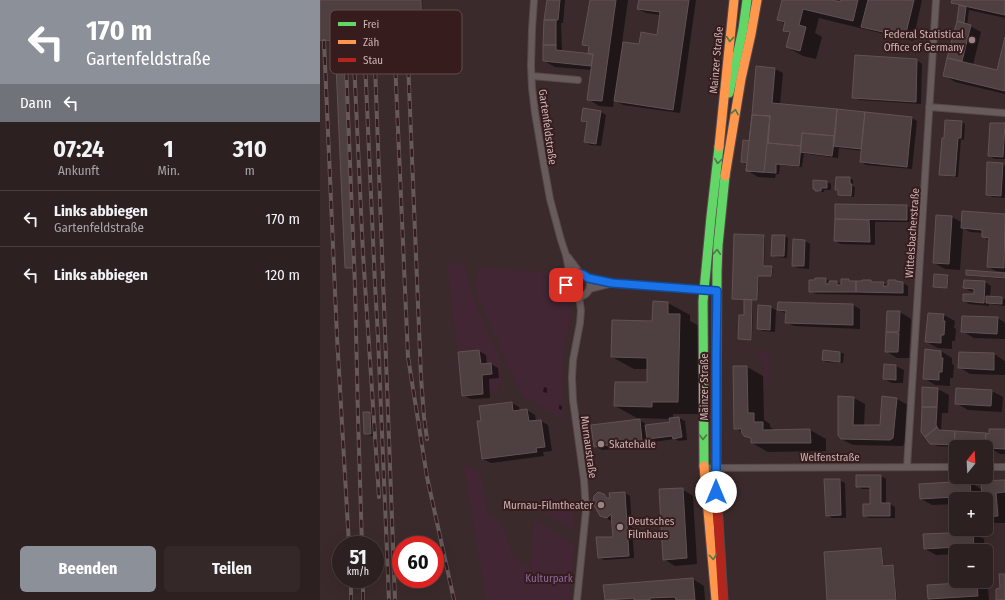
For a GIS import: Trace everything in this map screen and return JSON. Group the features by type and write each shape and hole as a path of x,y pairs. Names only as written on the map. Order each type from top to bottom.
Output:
{"main road":[{"name":"Mainzer Straße","path":"716,600 704,468 703,314 711,217 734,0"},
{"name":"Mainzer Straße","path":"722,122 748,0"},
{"name":"Mainzer Straße","path":"723,600 716,492 717,253 723,192 741,79 757,0"},
{"name":"Mainzer Straße","path":"741,79 742,29"}],"street":[{"name":"Gartenfeldstraße","path":"534,0 531,43 535,113 550,199 566,255 570,276"},
{"name":"Wittelsbacherstraße","path":"907,467 936,0"},
{"path":"532,76 578,80"},
{"path":"929,107 1005,113"},
{"name":"Gartenfeldstraße","path":"566,255 580,273"},
{"path":"588,278 590,284 589,289 586,293 579,297 570,294 566,288 566,281 570,276 580,273 588,278 612,283 717,291"},
{"path":"589,289 612,283"},
{"name":"Murnaustraße","path":"577,600 586,510 584,480 573,400 572,378 580,323 581,310 579,297"},
{"name":"Welfenstraße","path":"704,468 949,467"},
{"path":"993,467 1005,467"}],"green space":[{"path":"465,263 467,280 477,307 502,363 500,382 497,392 462,398 447,264"},
{"path":"477,268 561,272 558,286 570,310 563,354 563,419 520,395 522,390 517,387 476,292"},
{"path":"732,348 770,351 769,386 765,386 764,368 761,358 754,352 732,350"},
{"name":"Kulturpark","path":"463,464 481,473 489,516 495,515 506,536 514,558 530,567 534,520 575,544 569,600 486,600"},
{"path":"546,495 575,510 573,530 544,513"}],"building":[{"path":"320,0 421,0 421,10 330,10 330,41 320,41"},
{"path":"547,0 560,0 558,20 544,20"},
{"path":"590,0 616,0 602,101 587,100 593,54 588,54 589,46 582,45"},
{"path":"639,0 689,0 673,110 614,101 623,42 639,44 641,32 657,35 660,12 637,9"},
{"path":"782,0 832,0 840,2 841,0 858,0 853,21 803,9 799,25 806,27 800,51 786,47 790,32 783,31 785,22 777,20"},
{"path":"868,0 914,0 905,37 861,27"},
{"path":"952,0 1005,0 1005,15 951,3"},
{"path":"959,5 966,7 964,23 957,21"},
{"path":"544,20 556,20 556,45 543,45"},
{"path":"957,21 971,25 962,61 947,58"},
{"path":"1005,37 1005,91 943,76 947,58 997,70"},
{"path":"543,45 556,45 556,50 593,54 591,66 543,61"},
{"path":"855,55 917,59 916,102 852,98"},
{"path":"756,66 775,68 772,103 837,109 835,136 802,133 801,146 768,143 770,116 752,115"},
{"path":"336,74 345,74 354,268 345,268"},
{"path":"583,108 601,111 596,144 584,142 587,122 581,121"},
{"path":"837,109 865,112 861,149 833,146"},
{"path":"865,112 912,117 907,167 860,162"},
{"path":"752,115 770,116 768,143 801,146 799,166 776,164 776,173 746,171 747,163 741,162 743,140 749,141"},
{"path":"752,115 770,116 764,172 746,171"},
{"path":"945,120 962,121 961,138 958,138 955,176 939,175"},
{"path":"990,123 1005,123 1003,157 988,156"},
{"path":"802,133 835,136 832,156 800,152"},
{"path":"987,162 1003,163 1001,196 986,195"},
{"path":"836,177 850,177 850,184 852,184 851,196 838,195 838,190 835,190"},
{"path":"813,180 827,181 827,188 821,188 821,191 815,191 815,189 813,189"},
{"path":"835,204 907,205 907,220 835,219"},
{"path":"962,211 1005,214 1004,268 987,267 989,238 982,237 982,230 961,228"},
{"path":"936,215 952,216 949,264 933,263"},
{"path":"835,219 869,220 870,242 834,241"},
{"path":"734,234 764,235 763,266 772,266 771,276 758,276 757,300 732,299"},
{"path":"772,235 785,235 784,256 771,256"},
{"path":"793,239 805,240 804,266 792,266"},
{"path":"966,270 1005,273 1005,278 966,275"},
{"path":"934,274 948,275 947,288 933,287"},
{"path":"815,278 826,278 826,284 829,284 829,281 837,281 837,285 841,285 841,279 856,281 856,292 809,292 809,280 815,280"},
{"path":"862,280 884,282 883,286 888,286 888,280 903,282 903,293 856,292 856,281"},
{"path":"964,280 985,281 984,303 963,301 963,294 974,294 974,289 963,288"},
{"path":"986,296 1002,297 1002,304 986,303"},
{"path":"744,299 752,300 751,340 738,339 739,315 744,315"},
{"path":"653,301 668,302 668,314 680,314 678,402 652,402 652,407 614,406 615,382 647,382 647,358 611,357 612,320 652,321"},
{"path":"778,302 853,304 853,325 785,323 786,311 777,310"},
{"path":"758,305 771,306 770,330 757,329"},
{"path":"887,311 900,311 899,332 886,332"},
{"path":"928,313 944,314 944,335 941,335 941,343 925,342"},
{"path":"962,316 998,317 997,334 961,332"},
{"path":"886,332 899,333 898,352 885,352"},
{"path":"925,349 941,351 941,358 943,358 942,372 939,372 939,380 923,379"},
{"path":"479,350 481,364 491,363 492,374 482,375 483,394 462,396 458,352"},
{"path":"823,350 840,352 840,362 822,360"},
{"path":"959,352 994,353 994,370 958,368"},
{"path":"884,364 896,365 896,380 883,379"},
{"path":"733,366 747,366 748,413 754,413 754,422 763,422 763,430 810,429 811,443 751,443 751,438 744,436 741,429 734,429"},
{"path":"922,387 938,388 937,407 922,407"},
{"path":"956,388 992,390 991,406 955,404"},
{"path":"838,396 854,397 853,425 880,425 882,396 897,398 893,438 890,440 841,439 838,435"},
{"path":"512,402 513,411 527,409 529,421 541,420 545,447 536,448 537,452 482,459 477,421 481,421 479,406"},
{"path":"922,407 937,407 937,427 925,437 921,432"},
{"path":"363,412 370,412 371,434 364,434"},
{"path":"679,417 682,437 673,439 672,436 647,439 645,425 670,422 669,418"},
{"path":"640,419 642,441 594,447 591,425"},
{"path":"937,427 939,430 955,431 954,440 949,440 949,445 930,444 925,437"},
{"path":"989,429 1005,429 1005,449 993,448 993,440 985,440 986,433 989,434"},
{"path":"955,431 986,433 985,440 954,440"},
{"path":"856,475 881,475 881,503 890,503 890,516 863,516 863,504 870,504 870,487 856,487"},
{"path":"824,479 840,479 841,515 826,516"},
{"path":"993,480 1005,480 1005,492 996,493 998,516 993,516 993,492 982,492 981,484 993,484"},
{"path":"949,482 949,484 970,484 971,492 949,492 949,497 920,499 919,484"},
{"path":"683,488 687,558 663,560 659,489"},
{"name":"Deutsches Filmhaus","path":"598,492 604,494 607,498 610,498 609,493 625,492 629,556 598,558 596,537 613,537 611,514 607,518 600,516 593,502 594,496"},
{"path":"949,533 949,536 973,536 974,544 949,544 949,548 924,549 923,534"},
{"path":"881,548 883,566 893,565 896,600 827,600 824,552"},
{"path":"999,574 1005,574 1005,600 996,600 996,589 1000,588"},
{"path":"693,578 695,600 676,600 675,597 650,598 650,600 634,600 634,598 605,600 603,585"},
{"path":"949,584 949,588 977,588 978,596 928,599 927,585"}],"railway":[{"path":"324,41 337,337 348,536"},
{"path":"346,74 355,287 362,536"},
{"path":"355,74 363,254 379,497"},
{"path":"366,74 389,600"},
{"path":"375,74 395,600"},
{"path":"396,74 408,357 427,477 454,600"},
{"path":"409,74 421,377 427,439"},
{"path":"351,588 351,600"},
{"path":"363,588 363,600"}],"traffic: fast":[{"path":"729,93 743,29 747,0"},
{"path":"704,466 703,301 719,147"},
{"path":"716,453 717,271 725,176"}],"traffic: slow":[{"path":"719,147 734,0"},
{"path":"725,176 741,79 757,0"},
{"path":"704,466 716,600"}],"traffic: jam":[{"path":"716,453 716,487 723,600"}],"place":[{"name":"Federal Statistical Office of Germany","path":"972,40"},
{"name":"Skatehalle","path":"601,444"},
{"name":"Murnau-Filmtheater","path":"601,505"},
{"name":"Deutsches Filmhaus","path":"620,527"}],"route":[{"path":"566,285 566,281 570,276 580,273 588,278 612,283 717,291 716,492"}]}
